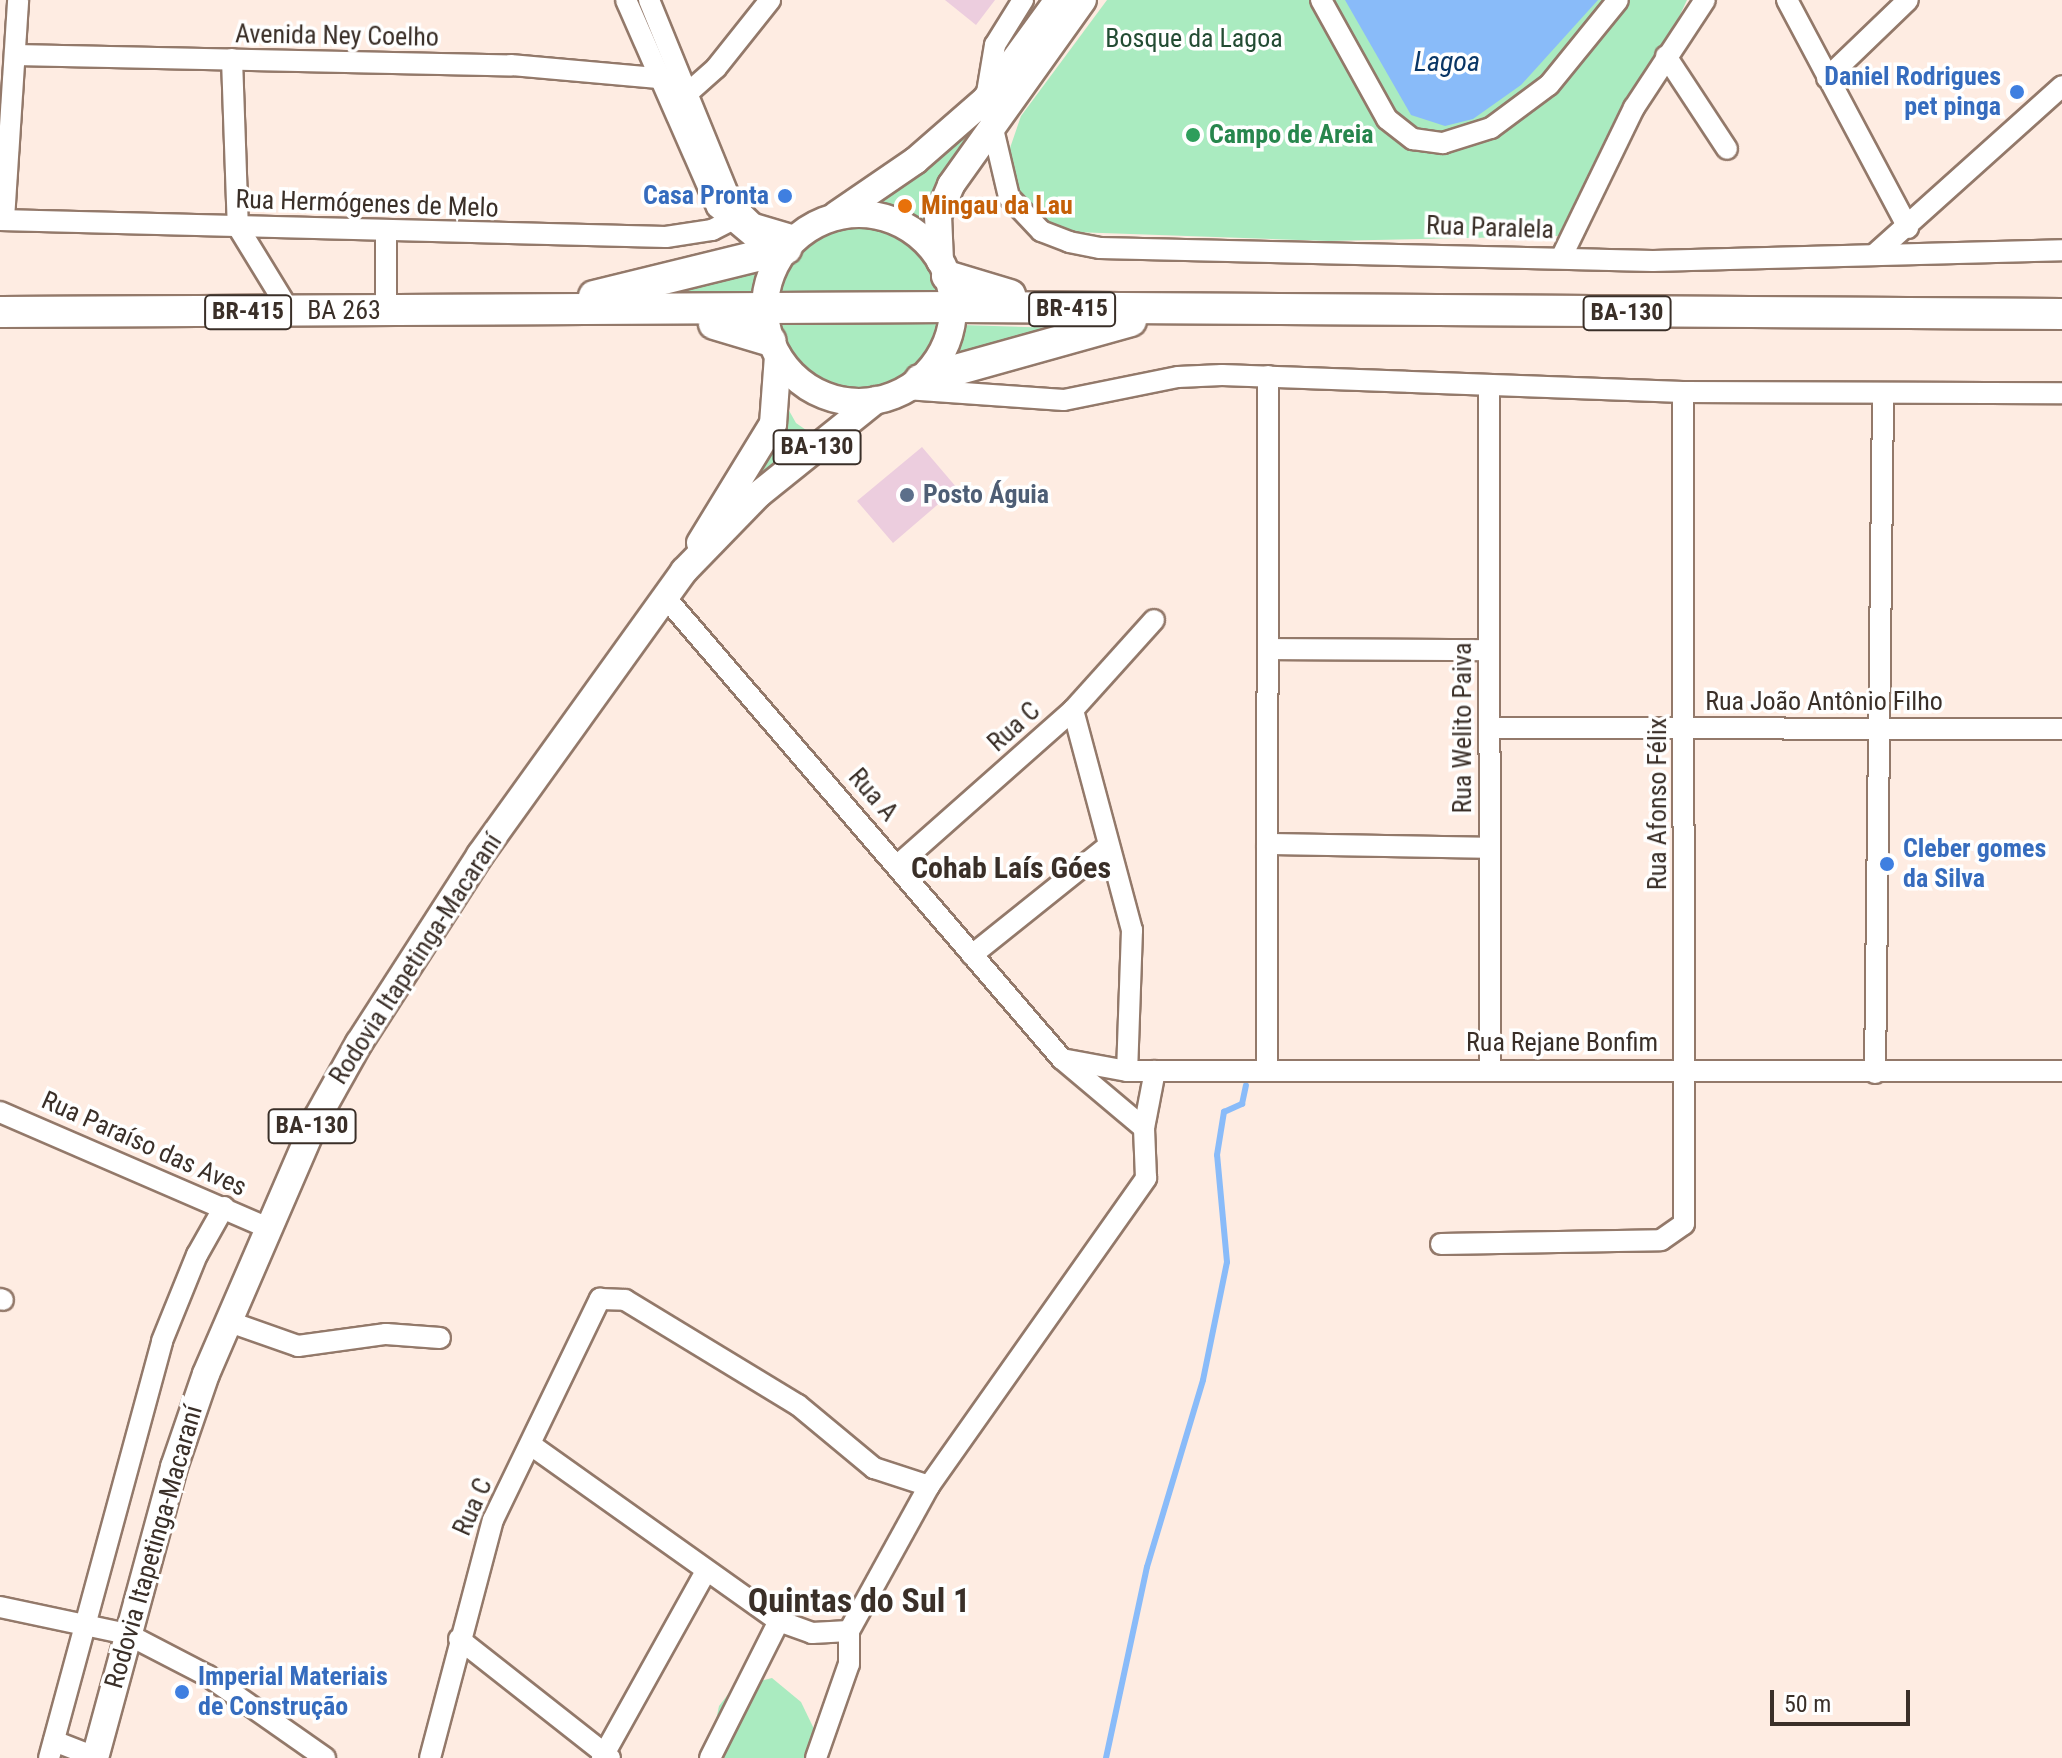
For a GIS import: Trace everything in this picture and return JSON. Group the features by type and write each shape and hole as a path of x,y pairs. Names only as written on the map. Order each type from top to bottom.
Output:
{"highway":[{"path":"496,310 650,287 791,244"},
{"path":"944,268 1002,295 1191,308"},
{"path":"913,384 1191,308"},
{"name":"BR-415","path":"496,310 1191,308"},
{"name":"BA-130","path":"1191,308 2062,314"},
{"path":"496,310 710,323 774,349"},
{"name":"BA 263","path":"0,312 496,310"}],"main road":[{"path":"684,571 773,424 774,349 765,311 770,278 791,244 915,161 986,99 1058,0"},
{"path":"774,349 799,381 827,397 876,400 913,384 944,347 953,307 944,268 942,202 1083,0"},
{"path":"826,221 859,215 891,220 919,236 944,268"},
{"name":"Rodovia Itapetinga-Macaraní","path":"95,1757 174,1467 227,1321 266,1227 317,1118 401,976 684,571 759,494 876,400"}],"street":[{"path":"2,220 15,55 8,32 18,0"},
{"path":"626,0 658,78 678,101"},
{"path":"649,0 678,101 736,219 791,244"},
{"path":"678,101 770,0"},
{"path":"986,99 995,45 1023,0"},
{"path":"1321,0 1387,119 1413,139 1443,143 1491,128 1549,85 1618,0"},
{"path":"1562,256 1666,56 1705,0"},
{"path":"1787,0 1908,228"},
{"path":"1827,78 1908,0"},
{"name":"Avenida Ney Coelho","path":"15,55 511,65 658,78"},
{"path":"1666,56 1727,149"},
{"path":"232,59 238,227 290,312"},
{"path":"1875,254 1908,228 2062,86"},
{"name":"Rua Paralela","path":"986,99 1009,197 1041,231 1069,242 1100,248 1761,261 1875,254 2062,250"},
{"name":"Rua Hermógenes de Melo","path":"2,220 666,237 736,219"},
{"path":"386,231 386,311"},
{"path":"913,384 1064,400 1178,377 1268,376 1489,387 1683,392 2062,393"},
{"path":"1267,1068 1268,376"},
{"name":"Rua Welito Paiva","path":"1489,387 1490,1070"},
{"name":"Rua Afonso Félix","path":"1441,1244 1661,1240 1679,1230 1686,1215 1683,392"},
{"path":"1875,1073 1883,394"},
{"name":"Rua A","path":"665,597 899,864 1062,1059 1144,1128"},
{"name":"Rua C","path":"899,864 1073,710 1154,620"},
{"path":"1268,649 1489,650"},
{"path":"1073,710 1132,930 1127,1071"},
{"name":"Rua João Antônio Filho","path":"1489,728 2062,729"},
{"path":"1267,844 1489,848"},
{"path":"972,955 1108,846"},
{"name":"Rua Rejane Bonfim","path":"1062,1059 1127,1071 1267,1068 1686,1069 1875,1073 2062,1071"},
{"path":"816,1758 849,1664 849,1631 929,1486 1138,1193 1148,1161 1144,1128 1155,1071"},
{"name":"Rua Paraíso das Aves","path":"0,1112 266,1227"},
{"name":"Rodovia Itapetinga-Macaraní","path":"52,1749 162,1341 197,1255 224,1207"},
{"name":"Rua C","path":"430,1758 459,1639 493,1520 531,1445 587,1317 607,1296 625,1300 708,1348 828,1428 874,1468 929,1486"},
{"path":"227,1321 298,1346 386,1334 440,1338"},
{"path":"531,1445 705,1573 779,1621 812,1633 849,1631"},
{"path":"459,1639 606,1757 705,1573"},
{"path":"0,1607 127,1634 208,1676 325,1758"},
{"path":"710,1758 779,1621"},
{"path":"52,1749 95,1757"}],"green space":[{"name":"Bosque da Lagoa","path":"1107,0 1687,0 1580,227 1558,236 1328,241 1074,232 1052,224 1017,195 1010,148 1021,116"},
{"path":"976,119 984,125 933,243 888,214 860,209"},
{"path":"853,227 884,230 911,245 932,268 939,295 774,297 793,256 821,234"},
{"path":"765,264 752,295 638,298"},
{"path":"773,323 943,323 934,349 913,371 876,391 857,391 804,373 785,353"},
{"path":"962,325 1059,328 944,360"},
{"path":"787,407 796,423 819,439 726,504"},
{"path":"772,1678 801,1702 828,1758 708,1758 719,1706 733,1688"}],"water":[{"name":"Lagoa","path":"1345,0 1598,0 1521,85 1473,119 1445,126 1411,115"}],"building":[{"path":"945,0 995,0 976,25"},
{"name":"Posto Águia","path":"922,447 957,488 893,543 857,501"}],"waterway":[{"path":"1106,1758 1147,1567 1203,1380 1227,1262 1217,1155 1224,1112 1242,1104 1246,1085"}],"place":[{"name":"Daniel Rodrigues pet pinga","path":"2017,92"},
{"name":"Campo de Areia","path":"1193,135"},
{"name":"Casa Pronta","path":"785,196"},
{"name":"Mingau da Lau","path":"905,206"},
{"name":"Posto Águia","path":"907,495"},
{"name":"Cleber gomes da Silva","path":"1887,864"},
{"name":"Imperial Materiais de Construção","path":"182,1692"}],"district":[{"name":"Cohab Laís Góes","path":"1011,868"},
{"name":"Quintas do Sul 1","path":"859,1601"}]}
